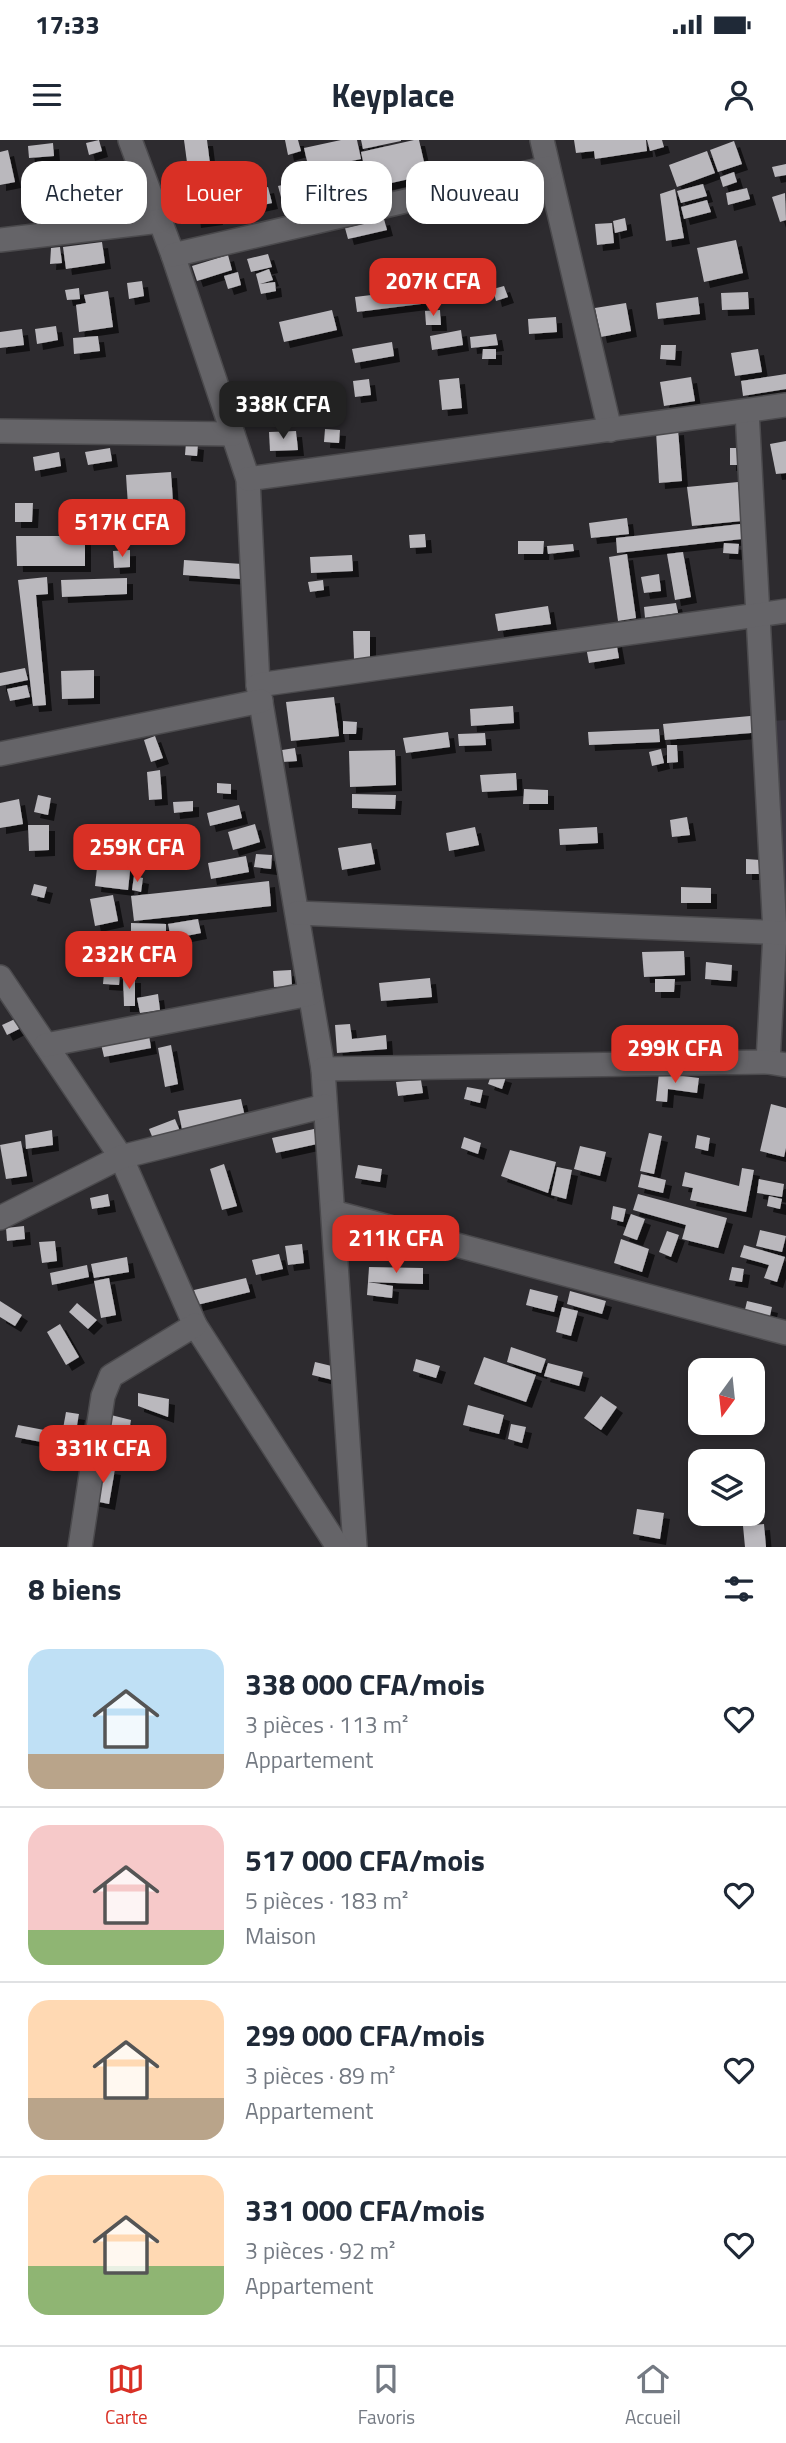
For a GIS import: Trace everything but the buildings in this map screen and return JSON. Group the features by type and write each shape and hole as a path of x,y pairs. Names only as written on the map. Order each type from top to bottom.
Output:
{"street":[{"path":"130,140 173,255 248,479 260,693 323,1069 355,1547"},
{"path":"542,140 610,430"},
{"path":"173,255 548,168"},
{"path":"0,240 160,221"},
{"path":"248,479 786,405"},
{"path":"323,1069 777,1063 781,933 758,615 747,411"},
{"path":"0,431 233,434"},
{"path":"0,754 260,693 786,611"},
{"path":"297,913 781,933"},
{"path":"0,978 121,1157 195,1325 338,1547"},
{"path":"46,1045 310,994"},
{"path":"0,1218 121,1157 326,1106"},
{"path":"333,1212 786,1333"},
{"path":"80,1547 103,1396 111,1376 195,1325"}],"shaded area":[{"path":"786,720 786,907 782,907 773,721"}]}
